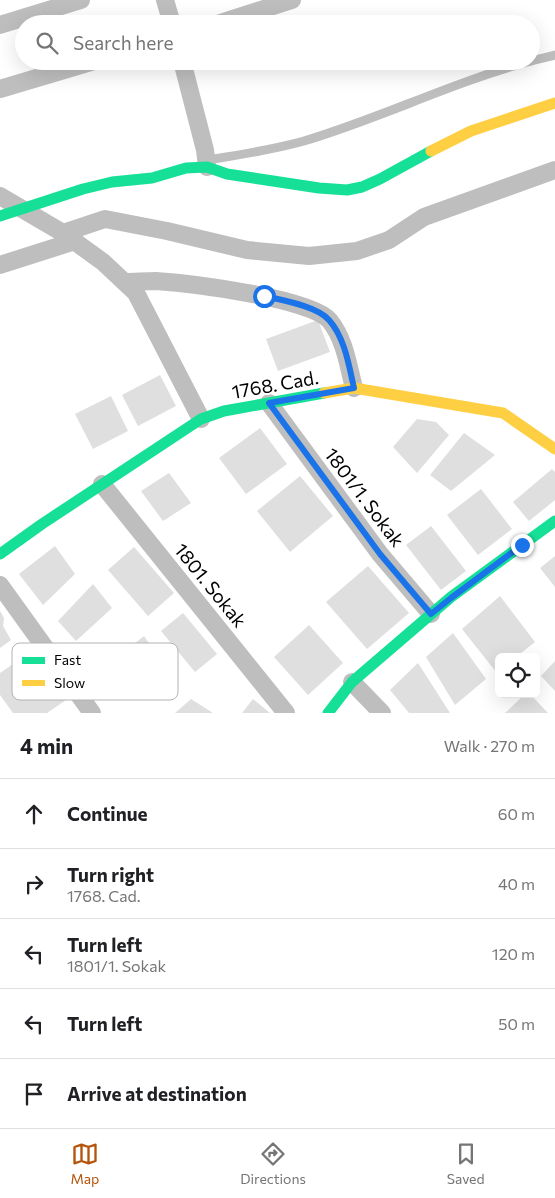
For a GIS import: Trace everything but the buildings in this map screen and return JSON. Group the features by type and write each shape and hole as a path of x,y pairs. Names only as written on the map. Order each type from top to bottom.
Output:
{"street":[{"path":"32,15 81,0"},
{"path":"165,0 169,15"},
{"path":"245,15 292,0"},
{"path":"0,25 15,20"},
{"path":"0,89 64,70"},
{"path":"184,70 207,163"},
{"path":"0,216 24,210 83,189 112,182 152,178 207,163 226,174 320,188 348,190 362,187 380,179 424,154 471,131 555,103"},
{"path":"0,264 69,237 105,219 247,250 309,256 357,251 389,240 424,217 555,170"},
{"path":"0,196 69,237 104,262 136,293 201,419"},
{"path":"125,282 156,281 203,287 264,296 308,307 328,319 343,344 354,388"},
{"name":"1768. Cad.","path":"0,554 201,419 224,411 354,388 503,414 553,444"},
{"name":"1801/1. Sokak","path":"269,403 380,554 431,614"},
{"name":"1801. Sokak","path":"102,484 286,713"},
{"path":"328,713 352,682 431,614 555,521"},
{"path":"0,585 41,643"},
{"path":"352,682 382,713"},
{"path":"81,700 90,712"}],"lane":[{"path":"540,59 555,55"},
{"path":"207,163 303,141 378,116 501,70"}],"traffic: fast":[{"path":"0,216 83,189 112,182 152,178 186,168 207,167 227,174 319,188 347,190 362,187 380,179 431,151"},
{"path":"0,554 201,419 224,411 324,393"},
{"path":"328,713 352,682 451,597 555,521"}],"traffic: slow":[{"path":"431,151 471,131 555,103"},
{"path":"324,393 354,388 503,413 555,449"}],"route":[{"path":"264,296 308,307 328,319 343,344 354,388 269,403 380,554 431,614 522,545"}]}
